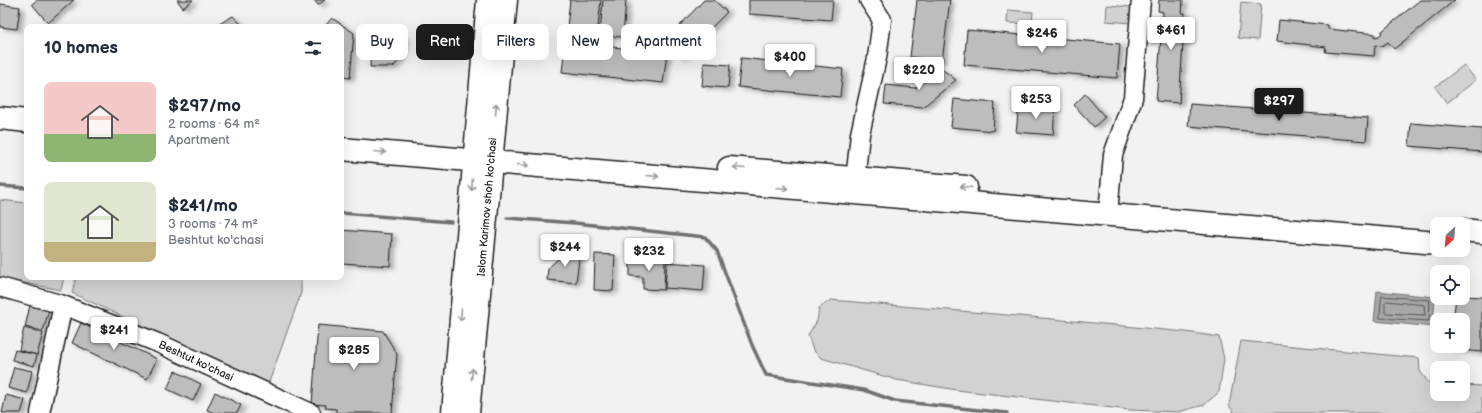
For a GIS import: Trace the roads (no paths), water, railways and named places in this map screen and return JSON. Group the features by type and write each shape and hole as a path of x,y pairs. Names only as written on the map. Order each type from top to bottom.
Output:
{"main road":[{"name":"Islom Karimov shoh ko'chasi","path":"468,413 483,154 488,0"},
{"name":"Islom Karimov shoh ko'chasi","path":"453,413 483,154 506,0"},
{"path":"0,104 24,106"},
{"path":"0,118 24,121"},
{"path":"344,134 483,154"},
{"path":"344,149 483,154 1108,207 1430,228"},
{"path":"1108,207 1430,242"},
{"path":"1470,231 1482,232"},
{"path":"1470,245 1482,246"}],"street":[{"path":"855,186 860,134 877,58 882,20 869,0"},
{"path":"1108,207 1113,155 1133,98 1141,0"},
{"name":"Beshtut ko'chasi","path":"0,287 62,305 158,343 290,409 311,413"},
{"path":"40,413 62,305"}],"water":[{"path":"1377,291 1430,296 1430,305 1434,305 1434,313 1430,313 1430,327 1374,321"}],"waterway":[{"path":"0,186 24,188"},
{"path":"344,213 451,222"},
{"path":"507,218 575,223 705,237 717,251 752,345 766,375 864,390 895,401 1007,413"}]}
